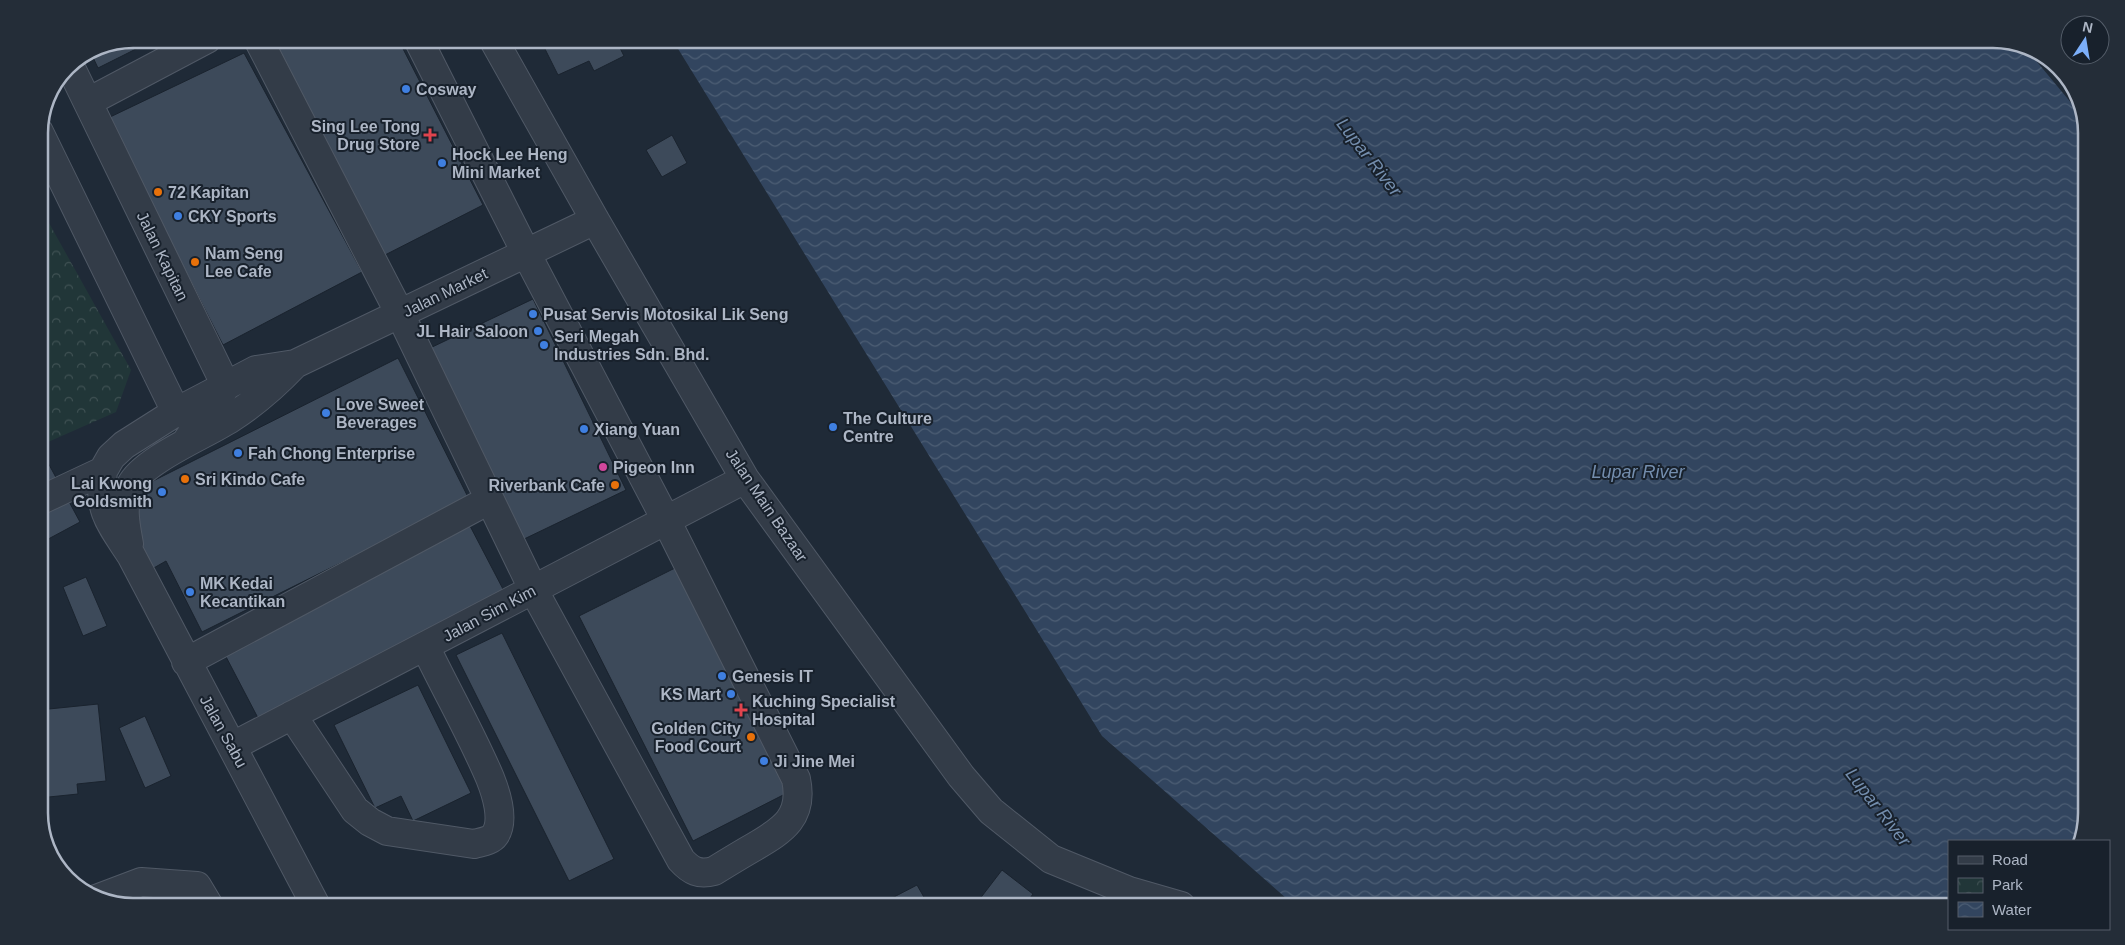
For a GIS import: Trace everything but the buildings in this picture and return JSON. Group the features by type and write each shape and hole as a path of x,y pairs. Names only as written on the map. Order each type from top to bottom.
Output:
{"street":[{"path":"88,102 190,48"},
{"path":"263,48 400,314 534,590 681,860 689,868 703,874 714,871 780,832 790,821 796,809 798,791 796,779 666,520 526,253 423,48"},
{"name":"Jalan Main Bazaar","path":"498,48 745,480 961,776 991,811 1051,859 1124,898"},
{"name":"Jalan Kapitan","path":"73,71 226,386"},
{"path":"48,150 176,412 202,418 229,419"},
{"name":"Jalan Market","path":"48,497 103,471 111,457 124,445 176,412 256,370 295,364 595,220"},
{"name":"Jalan Market","path":"132,483 138,474 186,442 229,419 266,394 295,364"},
{"path":"186,442 226,386"},
{"name":"Jalan Sabu","path":"103,471 100,492 106,516 131,555 312,898"},
{"name":"Jalan Sim Kim","path":"233,746 745,480"},
{"name":"Jalan Sabu","path":"131,555 124,511 126,497 132,483"},
{"path":"186,662 489,500"},
{"path":"292,715 355,810 370,822 387,831 474,844 486,841 495,836 498,826 499,808 491,780 425,646"},
{"path":"109,894 141,882 197,886 204,898"}],"green space":[{"path":"48,221 131,370 116,412 48,442"}],"water":[{"name":"Lupar River","path":"678,48 1992,48 2009,49 2034,59 2072,104 2077,127 2078,812 2073,840 1948,840 1948,898 1286,898 1102,736"}],"place":[{"name":"Cosway","path":"406,89"},
{"name":"Sing Lee Tong Drug Store","path":"430,135"},
{"name":"Hock Lee Heng Mini Market","path":"442,163"},
{"name":"72 Kapitan","path":"158,192"},
{"name":"CKY Sports","path":"178,216"},
{"name":"Nam Seng Lee Cafe","path":"195,262"},
{"name":"Pusat Servis Motosikal Lik Seng","path":"533,314"},
{"name":"JL Hair Saloon","path":"538,331"},
{"name":"Seri Megah Industries Sdn. Bhd.","path":"544,345"},
{"name":"Love Sweet Beverages","path":"326,413"},
{"name":"The Culture Centre","path":"833,427"},
{"name":"Xiang Yuan","path":"584,429"},
{"name":"Fah Chong Enterprise","path":"238,453"},
{"name":"Pigeon Inn","path":"603,467"},
{"name":"Sri Kindo Cafe","path":"185,479"},
{"name":"Riverbank Cafe","path":"615,485"},
{"name":"Lai Kwong Goldsmith","path":"162,492"},
{"name":"MK Kedai Kecantikan","path":"190,592"},
{"name":"Genesis IT","path":"722,676"},
{"name":"KS Mart","path":"731,694"},
{"name":"Kuching Specialist Hospital","path":"741,710"},
{"name":"Golden City Food Court","path":"751,737"},
{"name":"Ji Jine Mei","path":"764,761"}]}
